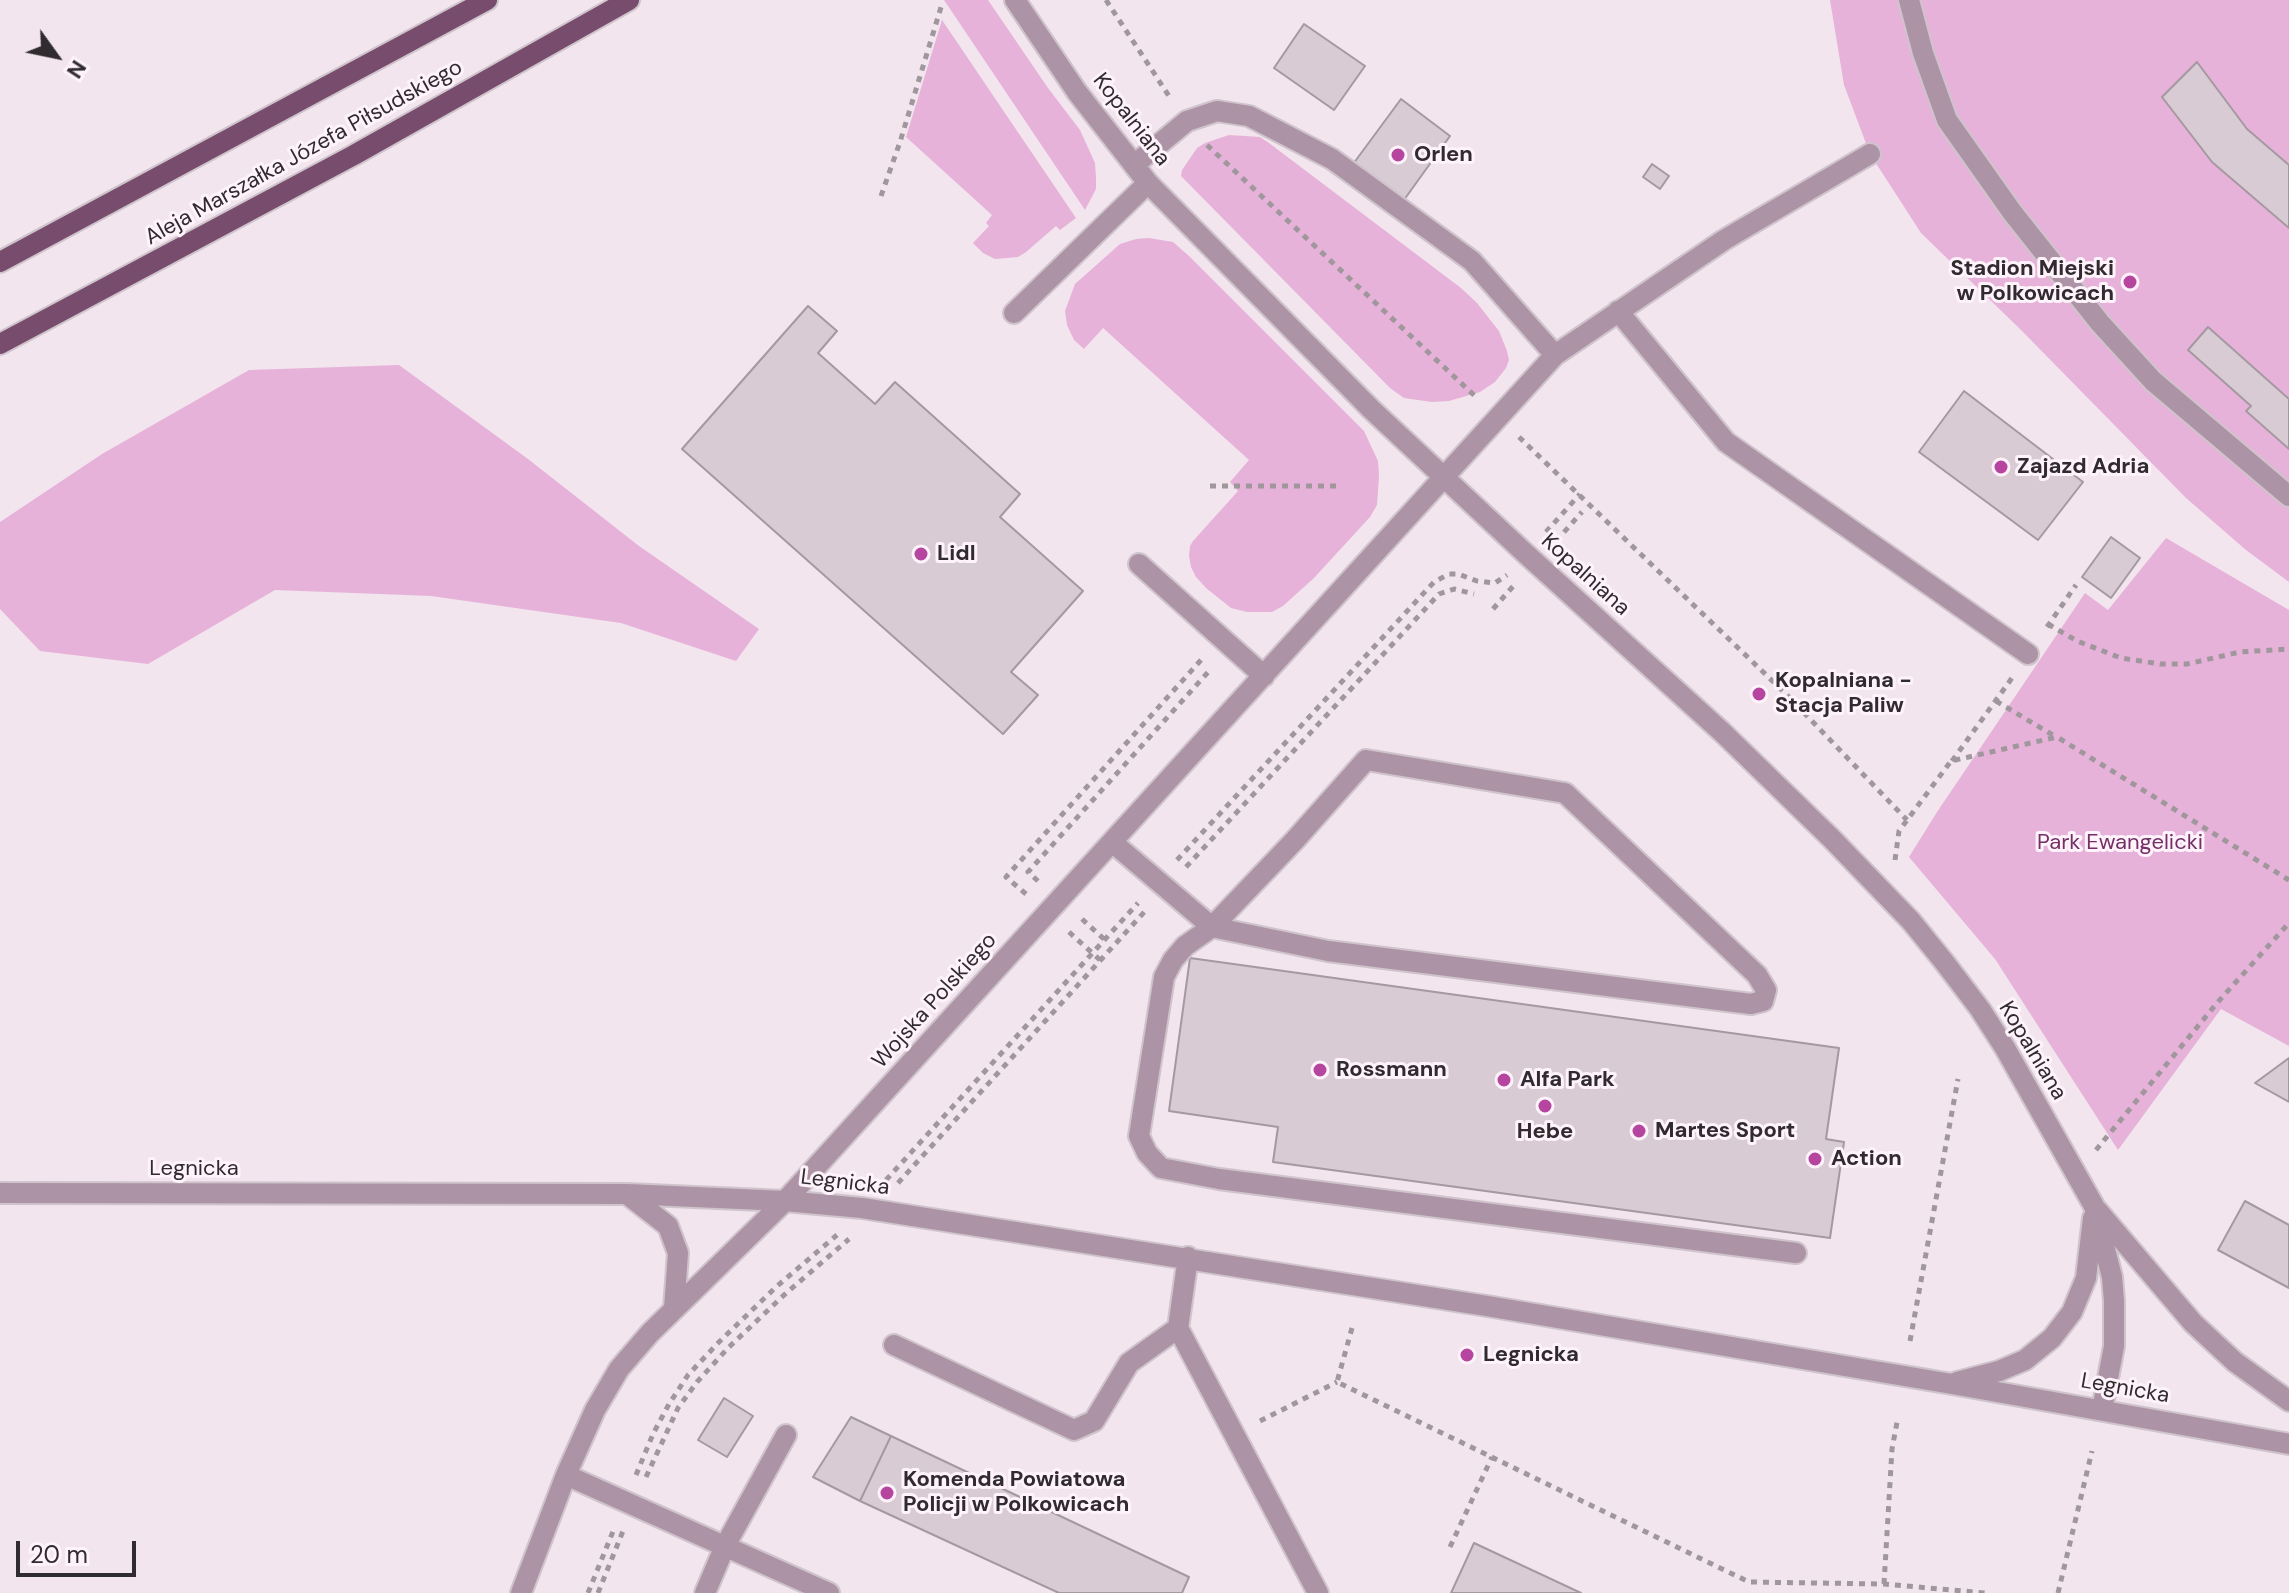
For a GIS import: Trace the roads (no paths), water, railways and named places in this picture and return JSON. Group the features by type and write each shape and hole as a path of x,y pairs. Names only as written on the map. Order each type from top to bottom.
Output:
{"main road":[{"name":"Aleja Marszałka Józefa Piłsudskiego","path":"0,262 487,0"},
{"name":"Aleja Marszałka Józefa Piłsudskiego","path":"0,344 354,155 629,0"}],"street":[{"name":"Kopalniana","path":"1015,0 1077,92 1148,183 1304,342 1526,554 1722,732 1832,839 1911,921 1945,963 1988,1022 2094,1206 2112,1277 2114,1301 2114,1346 2102,1410"},
{"path":"1909,0 1923,53 1947,120 2012,212 2100,323 2153,381 2289,496"},
{"path":"1134,165 1187,121 1217,111 1249,116 1332,159 1472,261 1555,355"},
{"name":"Wojska Polskiego","path":"521,1593 566,1475 595,1410 619,1369 650,1333 785,1201 1555,355 1724,240 1870,154"},
{"path":"1014,313 1148,183"},
{"path":"1618,311 1726,442 2028,654"},
{"path":"1139,564 1264,676"},
{"path":"1112,842 1212,927 1328,951 1751,1004 1763,1001 1766,990 1757,975 1565,793 1366,760 1212,927 1185,946 1173,960 1164,977 1139,1136 1147,1153 1161,1168 1234,1181 1796,1253"},
{"name":"Legnicka","path":"0,1193 627,1194 785,1201 869,1209 1188,1257 1952,1384 2289,1444"},
{"path":"627,1194 668,1226 678,1253 674,1309"},
{"path":"1952,1384 2025,1360 2052,1338 2072,1312 2086,1278 2094,1206"},
{"path":"2094,1206 2193,1323 2235,1362 2289,1401"},
{"path":"1188,1257 1178,1328 1318,1593"},
{"path":"894,1345 1074,1430 1094,1421 1129,1363 1178,1328"},
{"path":"705,1593 725,1546 786,1435"},
{"path":"566,1475 829,1593"}],"place":[{"name":"Orlen","path":"1398,155"},
{"name":"Stadion Miejski w Polkowicach","path":"2130,282"},
{"name":"Zajazd Adria","path":"2001,467"},
{"name":"Lidl","path":"921,554"},
{"name":"Kopalniana - Stacja Paliw","path":"1759,694"},
{"name":"Rossmann","path":"1320,1070"},
{"name":"Alfa Park","path":"1504,1080"},
{"name":"Hebe","path":"1545,1106"},
{"name":"Martes Sport","path":"1639,1131"},
{"name":"Action","path":"1815,1159"},
{"name":"Legnicka","path":"1467,1355"},
{"name":"Komenda Powiatowa Policji w Polkowicach","path":"887,1493"}],"park label":[{"name":"Park Ewangelicki","path":"2120,843"}]}
